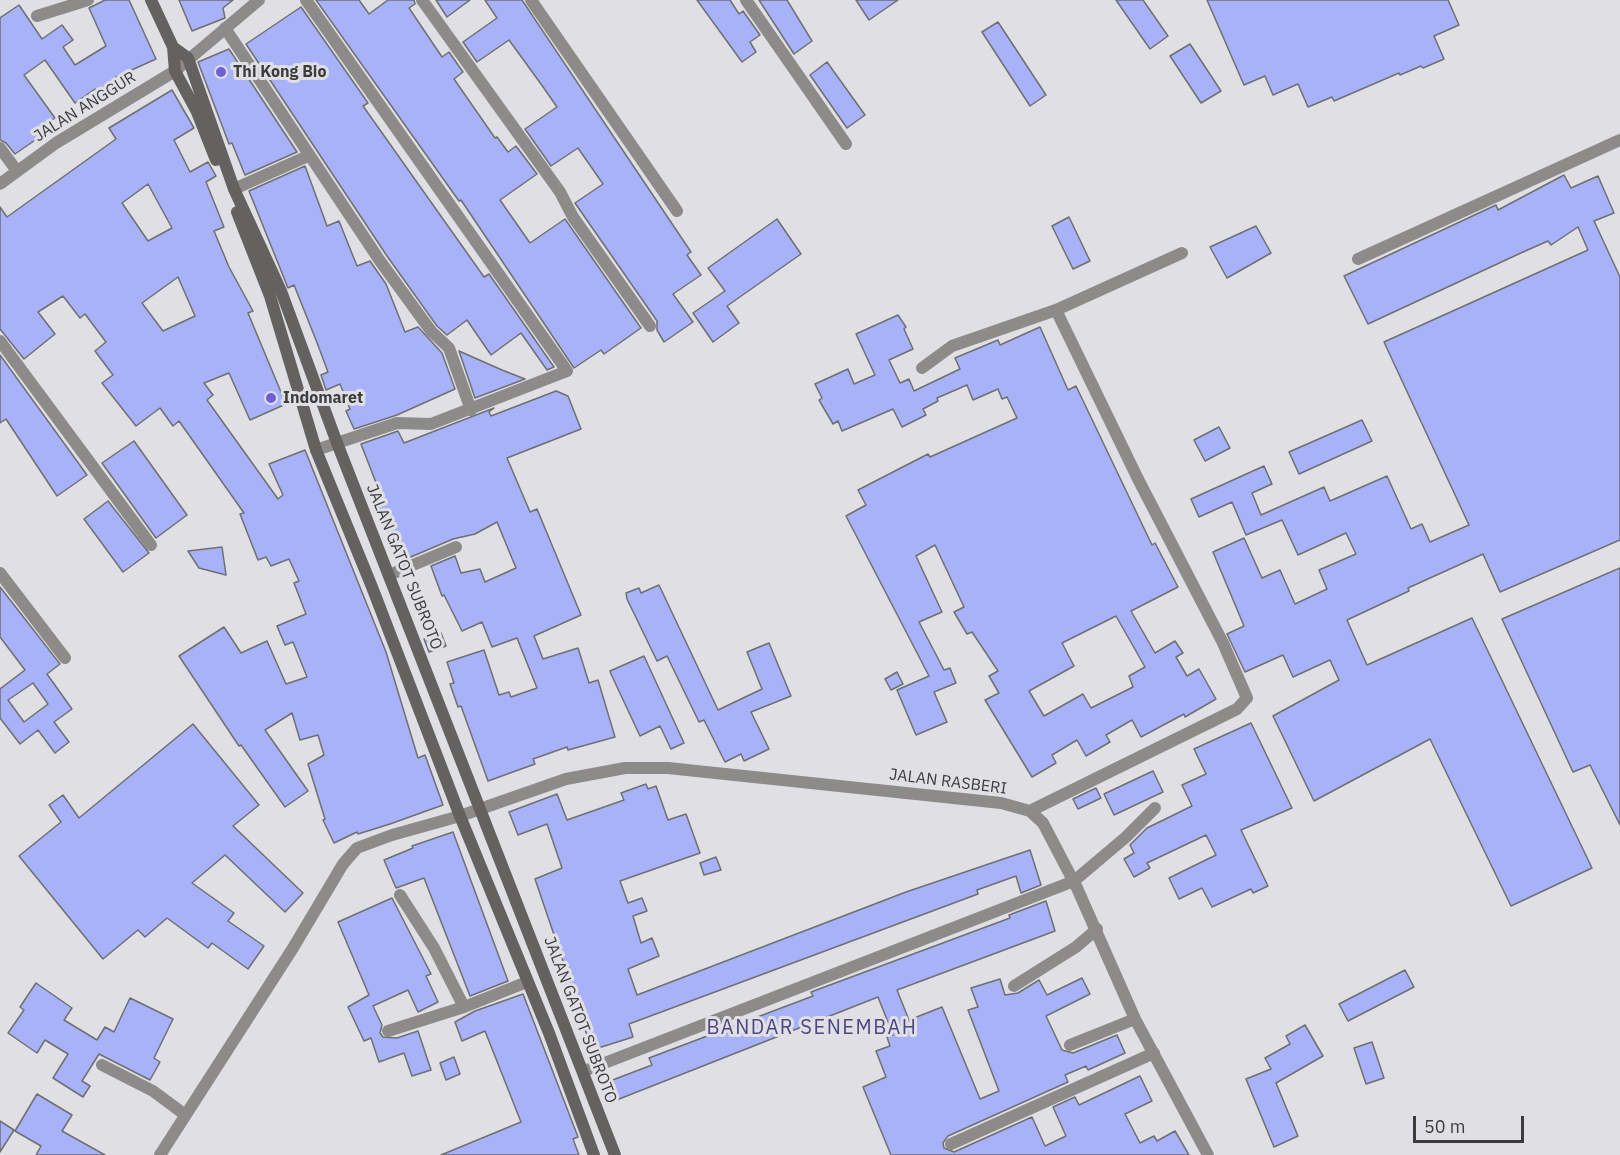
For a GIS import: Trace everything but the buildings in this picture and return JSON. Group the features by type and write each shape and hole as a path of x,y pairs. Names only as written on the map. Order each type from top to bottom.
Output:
{"main road":[{"path":"150,0 173,47 175,71 197,112 276,294 316,450 372,587 594,1155"},
{"path":"173,47 188,58"},
{"name":"JALAN GATOT SUBROTO","path":"188,58 234,189 337,443 615,1155"}],"street":[{"path":"37,16 88,0"},
{"name":"JALAN ANGGUR","path":"0,184 56,143 175,71 259,0"},
{"path":"306,0 567,371 431,424 397,423 316,450"},
{"path":"422,0 560,192 573,217 650,326"},
{"path":"531,0 677,211"},
{"path":"746,0 846,144"},
{"path":"225,28 308,156 430,331 449,348 471,410"},
{"path":"1358,259 1620,140"},
{"path":"0,148 18,171"},
{"path":"234,189 308,156"},
{"path":"922,368 952,346 1056,310 1182,253"},
{"path":"1056,310 1138,479 1224,643 1247,698 1237,709 1030,811 1042,823 1074,881 1135,1019 1208,1155"},
{"path":"0,341 151,546"},
{"path":"389,575 456,547"},
{"path":"0,573 65,658"},
{"name":"JALAN RASBERI","path":"160,1155 184,1114 262,998 343,864 357,848 392,835 460,816 566,779 625,768 668,768 1001,803 1030,811"},
{"path":"584,1071 1074,881 1126,837 1155,808"},
{"path":"400,895 434,948 464,1007"},
{"path":"1014,986 1076,947 1097,930"},
{"path":"388,1031 464,1007 527,982"},
{"path":"1070,1045 1135,1019"},
{"path":"951,1144 1154,1053"},
{"path":"102,1065 153,1091 184,1114"}],"place":[{"name":"Thi Kong Bio","path":"221,72"},
{"name":"Indomaret","path":"271,398"}],"district":[{"name":"BANDAR SENEMBAH","path":"812,1028"}]}
